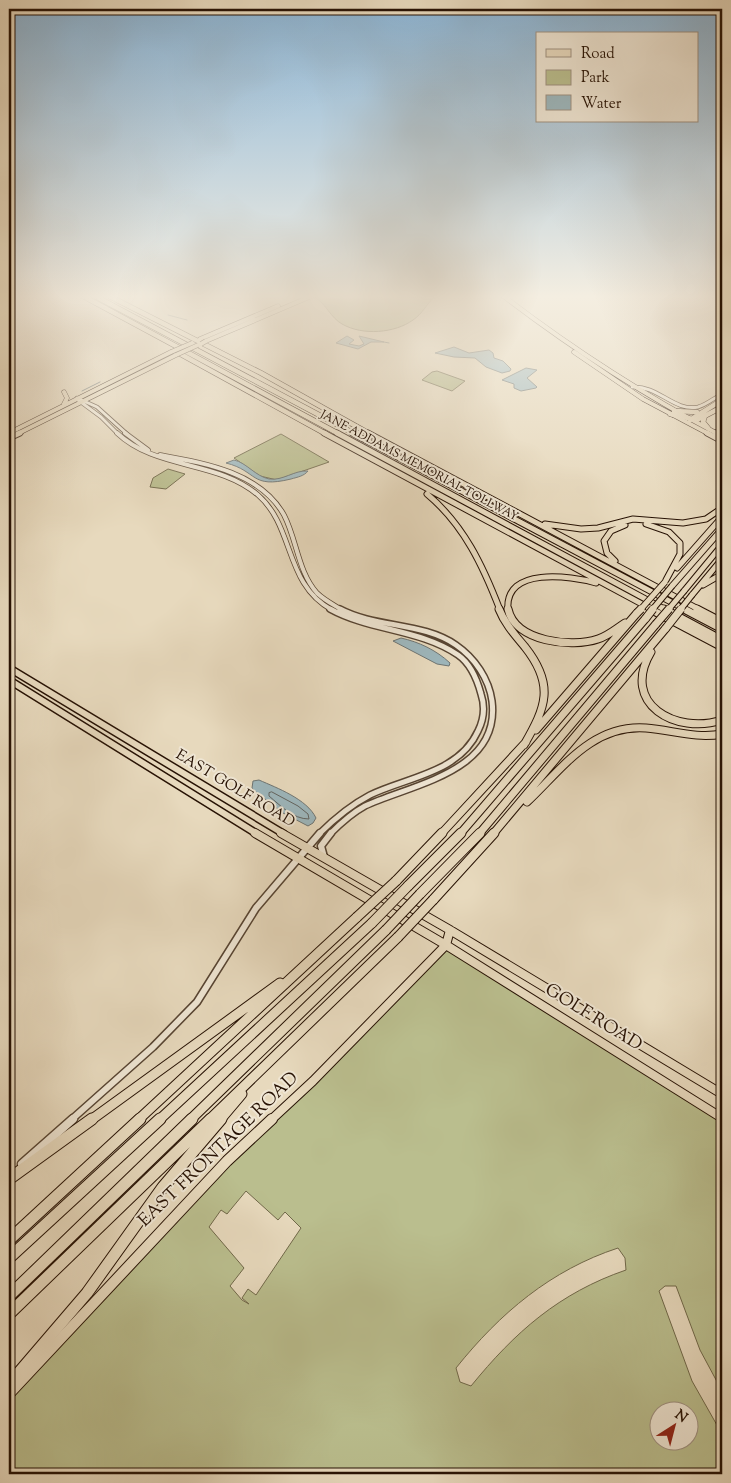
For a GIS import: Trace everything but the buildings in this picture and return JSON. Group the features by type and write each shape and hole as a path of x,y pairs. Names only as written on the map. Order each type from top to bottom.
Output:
{"highway":[{"path":"197,364 722,647"},
{"name":"JANE ADDAMS MEMORIAL TOLLWAY","path":"208,364 722,640"},
{"name":"JANE ADDAMS MEMORIAL TOLLWAY","path":"224,364 722,629"},
{"path":"237,364 366,436 374,444"},
{"path":"244,364 393,447 722,620"},
{"path":"671,412 691,414 722,400"},
{"path":"671,412 690,420 697,420 722,407"},
{"path":"690,420 705,409"},
{"path":"705,416 703,422 708,428"},
{"path":"690,420 693,426"},
{"path":"350,447 431,497 457,522 477,558 506,622 542,673 545,693 540,717 524,745"},
{"path":"482,494 545,524 570,529 598,528 633,519 683,523 706,518 722,508"},
{"path":"9,1240 396,881 482,792 722,517"},
{"path":"638,577 611,559 605,548 606,537 618,527 633,524 652,525 664,529 677,538 682,552 667,573 665,581"},
{"path":"9,1258 372,923 468,826 722,529"},
{"path":"9,1296 386,930 478,836 722,544"},
{"path":"9,1314 398,937 433,900 513,813 722,559"},
{"path":"698,588 722,574"},
{"path":"618,591 573,577 541,578 523,583 516,588 511,595 508,606 509,614 515,622 529,633 551,641 565,643 598,639 635,615"},
{"path":"685,626 722,652"},
{"path":"660,635 646,660 641,676 642,690 647,700 658,711 679,721 700,725 714,724 722,720"},
{"path":"513,813 538,792 581,748 605,733 623,728 643,728 701,736 722,734"},
{"path":"9,1178 311,960"},
{"path":"9,1384 87,1293 163,1187 269,1062"}],"main road":[{"path":"9,438 153,364"},
{"path":"9,432 153,364"},
{"path":"591,364 626,389 671,412"},
{"path":"598,364 693,426 722,441"},
{"path":"63,405 67,398 64,392"},
{"path":"32,426 34,420"},
{"path":"690,420 722,436"},
{"name":"EAST GOLF ROAD","path":"9,668 306,848 450,930"},
{"name":"EAST GOLF ROAD","path":"9,680 297,859 446,945"},
{"name":"EAST FRONTAGE ROAD","path":"9,1394 227,1161 313,1081 446,945 450,930"},
{"name":"GOLF ROAD","path":"450,930 722,1094"},
{"name":"GOLF ROAD","path":"446,945 722,1118"}],"street":[{"path":"632,387 645,385 681,405 692,408 698,407 722,394"},
{"path":"9,1178 153,1047 197,1002 246,924 306,848 342,813 361,800 381,790 435,771 463,752 472,742 481,725 484,706 478,681 466,664 441,644 419,635 350,619 327,608 311,597 303,585 273,512 252,490 239,481 216,472 166,460 140,450 126,442 80,400"},
{"path":"80,400 105,412 135,444 146,450 226,471 247,481 263,492 283,514 303,570 313,587 324,599 350,614 412,627 440,637 460,649 484,674 492,696 493,713 487,736 478,749 460,767 445,776 364,807 325,839 321,846 321,852 325,859"}],"green space":[{"path":"437,371 465,381 452,391 422,380 432,372"},
{"path":"281,434 329,462 277,480 260,476 234,458"},
{"path":"168,469 185,474 166,489 150,487 153,478"},
{"path":"446,945 722,1118 722,1391 700,1350 676,1286 665,1286 659,1291 692,1381 722,1434 722,1474 9,1474 9,1395 155,1236","holes":["246,1191 278,1220 285,1212 301,1228 256,1295 248,1289 242,1298 249,1304 242,1300 230,1286 244,1268 209,1227 221,1210 227,1214","618,1248 625,1258 626,1270 602,1279 559,1303 540,1316 504,1348 471,1386 460,1382 456,1368 490,1329 509,1312 549,1281 571,1268"]}],"water":[{"path":"483,364 506,364 511,369 502,373"},
{"path":"526,368 537,370 527,378 536,388 521,391 514,388 514,384 502,380"},
{"path":"234,460 269,479 308,471 291,479 268,482 255,478 244,470 226,463"},
{"path":"401,638 433,650 450,663 449,666 437,664 393,641"},
{"path":"259,780 291,795 306,805 316,818 313,823 308,826 283,813 256,792 252,788 253,781"}],"waterway":[{"path":"82,391 100,382"}]}
